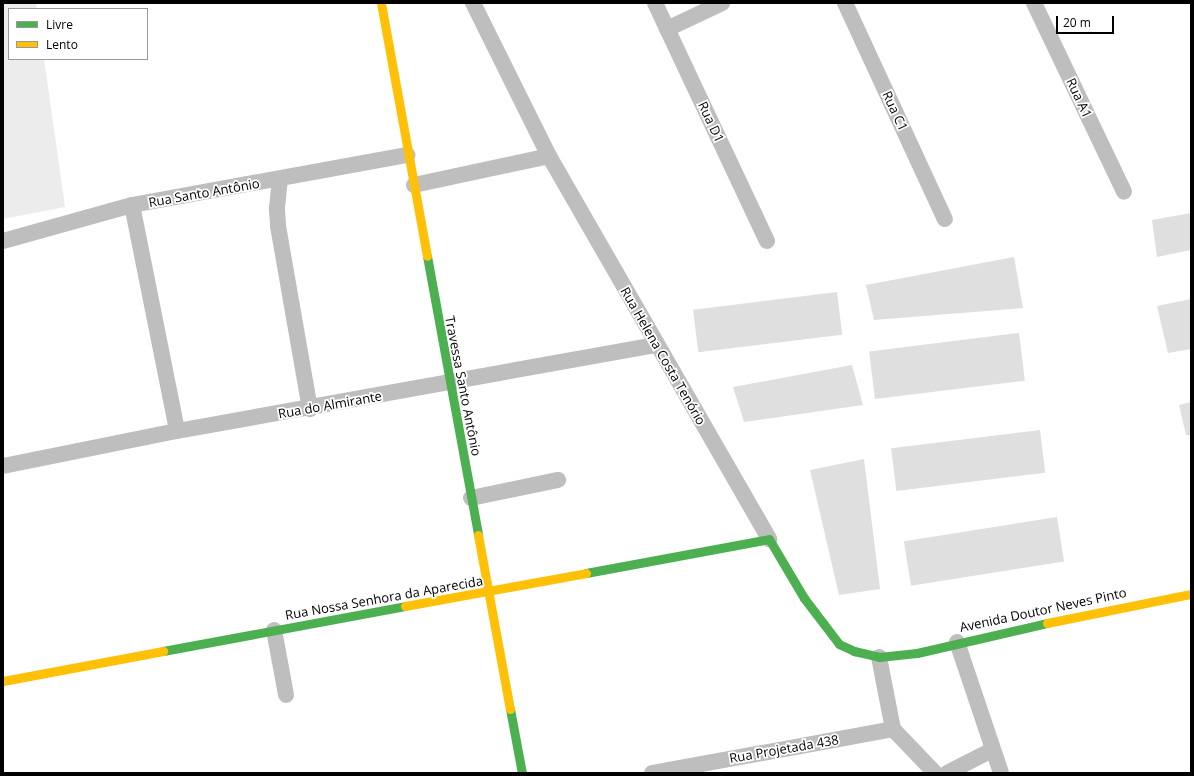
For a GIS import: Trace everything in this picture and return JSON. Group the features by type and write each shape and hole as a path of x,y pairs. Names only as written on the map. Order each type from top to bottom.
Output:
{"street":[{"name":"Travessa Santo Antônio","path":"381,3 449,384 491,592 522,773"},
{"name":"Rua Helena Costa Tenório","path":"473,3 549,156 656,345 804,598 839,644 854,651 879,657 900,656"},
{"name":"Rua D1","path":"655,3 767,241"},
{"path":"667,29 722,3"},
{"name":"Rua C1","path":"845,3 945,219"},
{"name":"Rua A1","path":"1034,3 1124,192"},
{"name":"Rua Santo Antônio","path":"3,241 132,205 408,155"},
{"path":"414,185 549,156"},
{"path":"280,179 277,210 278,226 310,409"},
{"path":"132,205 177,431"},
{"name":"Rua do Almirante","path":"3,466 177,431 310,409 656,345"},
{"path":"471,498 558,480"},
{"name":"Rua Nossa Senhora da Aparecida","path":"3,681 769,540"},
{"name":"Avenida Doutor Neves Pinto","path":"900,656 1092,612 1191,594"},
{"path":"274,630 286,695"},
{"path":"957,642 992,750 1001,773"},
{"path":"879,657 893,729 935,773"},
{"name":"Rua Projetada 438","path":"652,773 893,729"},
{"path":"947,773 992,750"}],"shaded area":[{"path":"3,3 36,3 37,8 8,8 8,60 44,60 65,207 3,219"}],"building":[{"path":"1191,213 1191,250 1157,257 1152,220"},
{"path":"1014,257 1023,308 874,320 866,285"},
{"path":"837,292 842,335 698,352 693,310"},
{"path":"1191,299 1191,349 1168,353 1157,306"},
{"path":"1019,333 1025,381 875,399 869,351"},
{"path":"852,365 863,405 744,422 733,387"},
{"path":"1191,402 1191,435 1186,435 1179,405"},
{"path":"1040,430 1045,473 896,491 891,448"},
{"path":"864,459 880,589 839,595 810,470"},
{"path":"1057,517 1064,561 911,586 904,541"}],"traffic: fast":[{"path":"427,256 478,535"},
{"path":"586,573 769,539 804,598 839,644 854,651 879,657 917,653 1047,623"},
{"path":"163,651 405,606"},
{"path":"510,709 522,773"}],"traffic: slow":[{"path":"381,3 427,256"},
{"path":"478,535 510,709"},
{"path":"405,606 586,573"},
{"path":"1047,623 1191,594"},
{"path":"3,681 163,651"}]}
